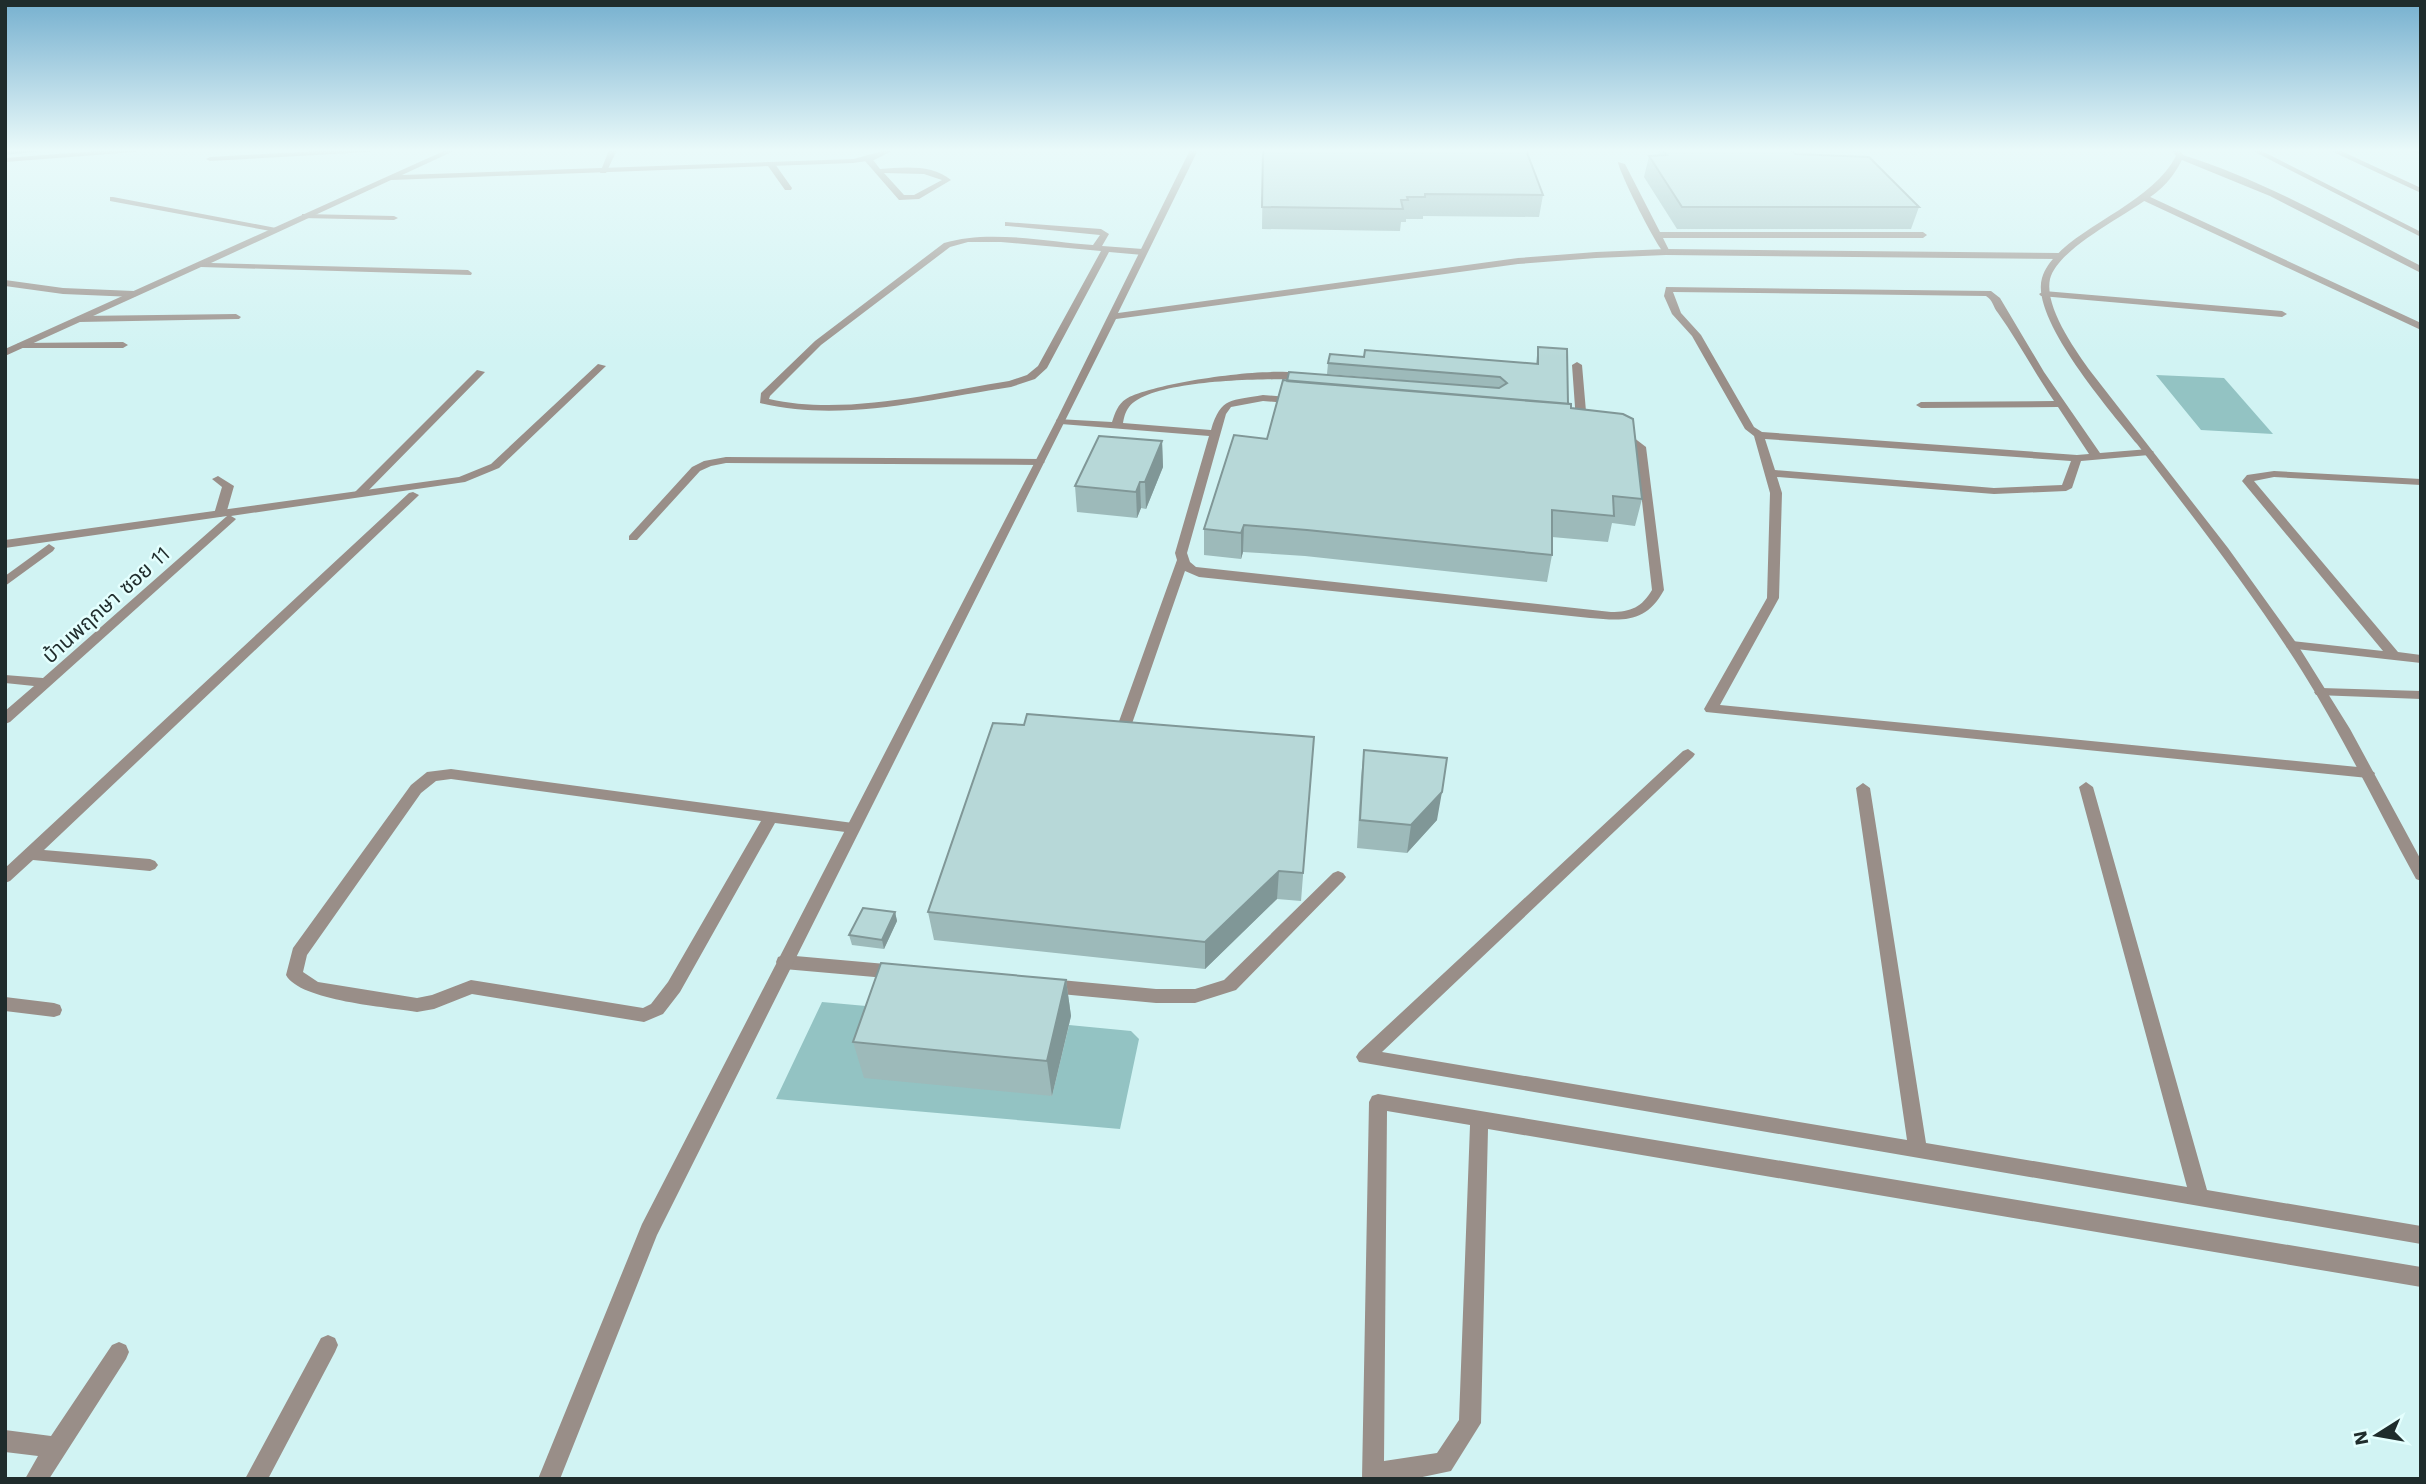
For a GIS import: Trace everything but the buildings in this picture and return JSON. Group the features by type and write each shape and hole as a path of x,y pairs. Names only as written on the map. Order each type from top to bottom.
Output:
{"street":[{"path":"219,219 276,230"},
{"path":"5,353 298,219"},
{"path":"549,1479 649,1231 1061,421 1159,219"},
{"path":"1649,219 1666,252"},
{"path":"2111,219 2059,256 2047,276 2044,294 2053,314 2080,362 2196,511 2292,645 2368,773 2421,875"},
{"path":"2191,219 2421,327"},
{"path":"2324,219 2421,270"},
{"path":"2394,219 2419,232"},
{"path":"1008,224 1101,231 1105,234 1101,248 1042,368 1031,377 1010,384 836,407 775,405 765,401 765,395 818,343 947,245 957,241 982,239 1101,248 1143,252"},
{"path":"1657,235 1923,235"},
{"path":"1112,317 1518,261 1666,252 2059,256"},
{"path":"199,265 468,273"},
{"path":"5,283 63,291 134,294"},
{"path":"2097,457 2039,372 1995,298 1988,293 1669,289 1669,296 1677,314 1696,335 1750,429 1759,435 2077,457 2097,457 2149,452"},
{"path":"2044,294 2282,314"},
{"path":"79,319 236,317"},
{"path":"20,346 123,345"},
{"path":"1577,365 1582,425"},
{"path":"5,544 225,516 461,480 495,466 601,366"},
{"path":"359,494 480,373"},
{"path":"1117,424 1122,408 1130,401 1160,389 1241,376 1312,378"},
{"path":"1119,740 1182,562 1181,553 1215,433 1221,413 1228,405 1263,398 1615,430 1641,447 1658,590 1652,605 1640,613 1616,616 1199,573 1188,569 1182,562"},
{"path":"1921,405 2061,404"},
{"path":"1061,421 1215,433"},
{"path":"1759,435 1776,493 1773,598 1711,709 2368,773"},
{"path":"1770,473 1994,491 2066,488 2077,457"},
{"path":"633,538 696,469 708,463 726,460 1040,462"},
{"path":"2395,657 2248,481 2251,477 2274,474 2421,482"},
{"path":"218,479 228,485 225,516"},
{"path":"5,877 413,495"},
{"name":"บ้านพฤกษา ซอย 11","path":"5,719 225,516"},
{"path":"5,582 48,548"},
{"path":"2292,645 2421,659"},
{"path":"5,679 47,683"},
{"path":"2321,692 2421,695"},
{"path":"1688,754 1365,1057 2421,1235"},
{"path":"771,816 674,987 657,1009 644,1015 471,987 434,1002 417,1005 314,988 294,975 299,953 416,789 432,776 451,774 771,816 853,828"},
{"path":"2086,787 2200,1198"},
{"path":"1863,788 1918,1150"},
{"path":"29,854 150,865"},
{"path":"1032,985 1169,996 1195,996 1230,985 1338,877"},
{"path":"784,962 908,973"},
{"path":"5,1004 54,1010"},
{"path":"1479,1119 1470,1423 1443,1463 1373,1476 1378,1102 2421,1277"},
{"path":"256,1479 328,1345"},
{"path":"36,1479 119,1352"},
{"path":"5,1441 57,1448"}],"shaded area":[{"path":"2156,375 2224,378 2273,434 2201,430"},
{"path":"822,1002 888,1008 1052,1096 1069,1025 1131,1031 1139,1039 1120,1129 776,1099"}]}
